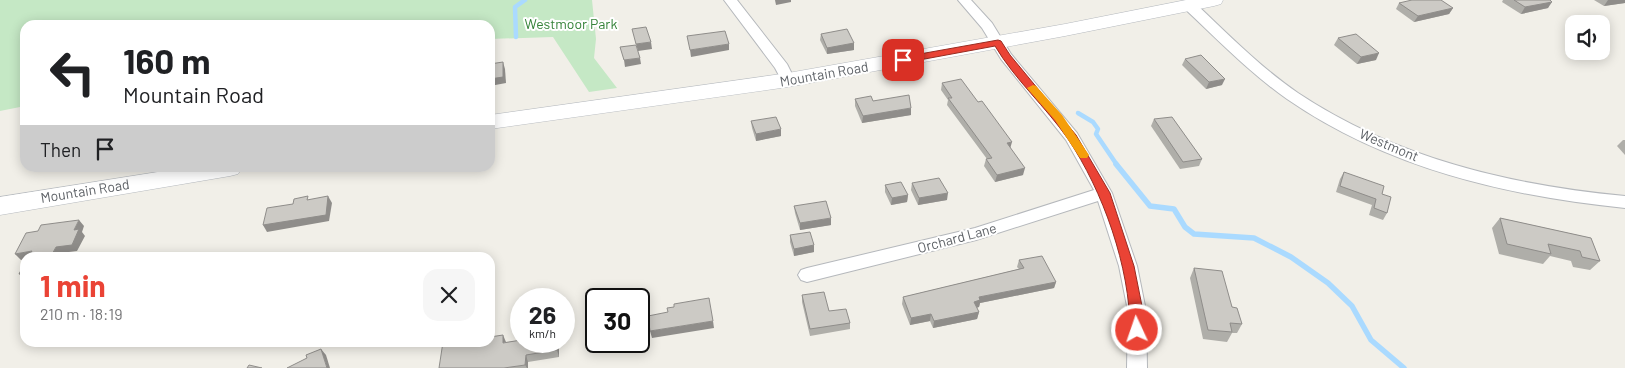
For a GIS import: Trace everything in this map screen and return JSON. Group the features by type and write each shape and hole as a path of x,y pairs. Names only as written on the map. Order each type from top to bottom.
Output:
{"main road":[{"name":"Mountain Road","path":"495,121 788,80 998,43 1214,0"},
{"name":"Mountain Road","path":"0,206 206,172"}],"street":[{"path":"730,0 782,67 788,80"},
{"path":"964,0 987,26 1006,56 1072,137 1104,193 1128,266 1136,311 1137,368"},
{"name":"Westmont","path":"1190,6 1241,54 1280,86 1324,115 1362,135 1443,167 1490,181 1583,199 1625,202"},
{"name":"Orchard Lane","path":"807,274 976,234 1104,193"}],"green space":[{"name":"Westmoor Park","path":"0,0 592,0 596,39 594,58 617,88 589,92 553,37 495,39 495,20 20,20 20,107 0,111"}],"building":[{"path":"1412,0 1441,0 1453,8 1418,16 1399,3"},
{"path":"1514,0 1550,0 1552,2 1525,7"},
{"path":"646,27 651,42 636,44 632,29"},
{"path":"847,29 854,43 827,48 821,34"},
{"path":"725,31 729,44 690,50 687,36"},
{"path":"1356,34 1379,53 1361,57 1338,38"},
{"path":"636,45 640,58 624,60 620,47"},
{"path":"1201,55 1225,79 1209,82 1185,59"},
{"path":"503,62 503,77 495,78 495,63"},
{"path":"961,79 978,102 982,101 1012,142 1007,143 1025,168 997,175 986,159 992,158 948,98 952,98 942,83"},
{"path":"909,95 911,108 863,116 855,99 871,96 873,101"},
{"path":"776,117 781,129 756,134 751,121"},
{"path":"1172,117 1202,159 1183,162 1154,119"},
{"path":"1344,172 1384,186 1382,194 1391,197 1387,213 1374,208 1376,199 1340,186"},
{"path":"939,178 948,193 919,198 912,183"},
{"path":"901,182 908,195 892,198 885,185"},
{"path":"308,196 307,200 328,196 326,215 263,225 267,208 293,204 294,199"},
{"path":"826,201 831,218 800,223 794,206"},
{"path":"1500,218 1591,238 1600,261 1582,257 1580,251 1548,244 1551,254 1507,244"},
{"path":"79,220 74,230 79,229 72,245 56,247 53,252 32,251 15,254 26,233 38,231 41,225"},
{"path":"810,232 814,245 794,249 790,235"},
{"path":"1042,256 1056,282 979,297 980,300 974,302 979,312 934,321 931,314 911,318 903,297 1024,268 1019,260"},
{"path":"1194,268 1222,271 1232,307 1237,308 1242,324 1230,323 1232,332 1208,330"},
{"path":"824,292 829,311 846,309 850,323 810,329 802,295"},
{"path":"709,298 713,321 650,331 650,316 668,312 667,308 674,307 674,304"},
{"path":"503,335 503,343 510,342 510,353 538,353 526,355 525,365 504,368 439,368 442,347 495,347 495,336"},
{"path":"321,349 327,368 287,368 307,358 306,355"},
{"path":"249,365 262,368 247,368"}],"waterway":[{"path":"516,37 515,7 525,0"},
{"path":"1078,113 1093,122 1098,129 1096,134 1117,165"},
{"path":"1116,164 1150,206 1174,209 1185,227 1194,234 1254,238 1291,257 1328,283 1352,306 1371,340 1404,368"}],"slow traffic":[{"path":"1033,88 1058,118 1083,155"}],"route":[{"path":"903,60 998,43 1006,56 1072,137 1087,160 1104,193 1128,266 1136,311 1137,330"}]}
